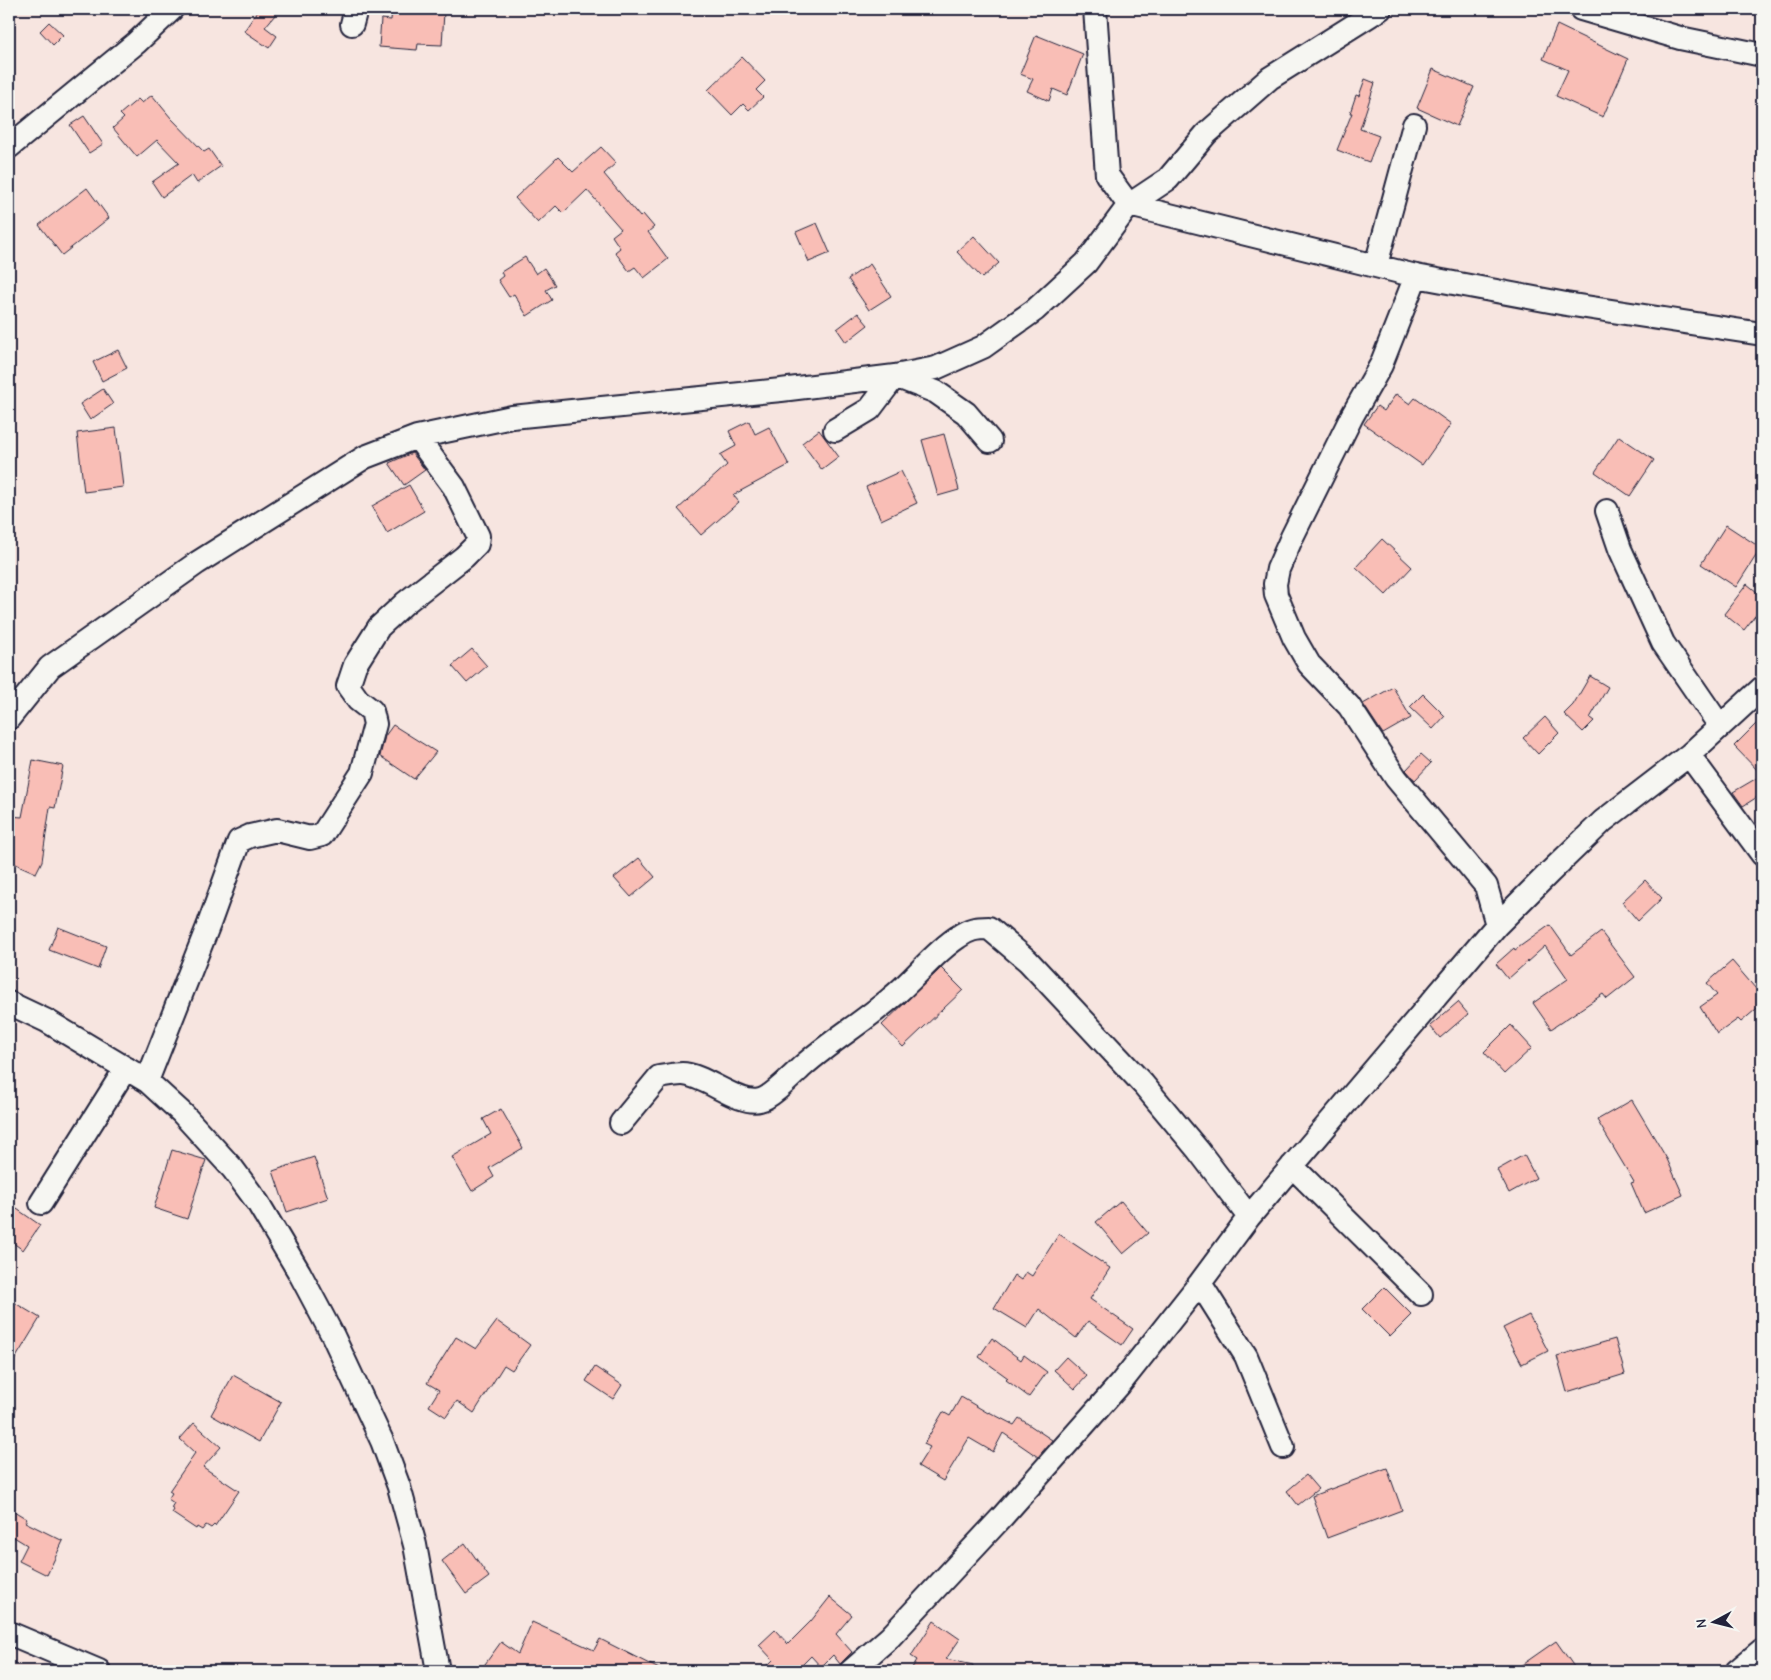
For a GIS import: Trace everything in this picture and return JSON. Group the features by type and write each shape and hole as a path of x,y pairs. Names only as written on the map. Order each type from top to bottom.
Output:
{"street":[{"path":"9,147 136,43 172,9"},
{"path":"1095,9 1107,175 1129,204 1416,276 1566,304 1762,334"},
{"path":"9,718 50,667 197,563 365,457 417,437 512,417 781,390 895,376 936,368 984,347 1035,310 1086,263 1129,204 1168,179 1206,134 1270,78 1380,9"},
{"path":"1581,9 1680,38 1762,55"},
{"path":"1376,265 1414,125"},
{"path":"1416,276 1381,365 1352,416 1292,538 1278,569 1274,584 1276,595 1294,638 1308,664 1349,706 1396,778 1486,886 1497,925"},
{"path":"835,430 870,408 895,376"},
{"path":"895,376 936,392 966,413 990,441"},
{"path":"147,1081 209,924 239,841 250,836 278,830 310,838 322,835 362,774 375,724 372,711 358,700 348,686 355,665 379,626 404,602 464,557 476,544 478,536 454,487 417,437"},
{"path":"1607,511 1620,549 1663,643 1720,726"},
{"path":"851,1671 890,1637 1002,1517 1120,1384 1200,1283 1249,1217 1497,925 1603,822 1689,755 1762,688"},
{"path":"1689,755 1762,854"},
{"path":"621,1123 659,1077 682,1074 701,1078 728,1093 747,1099 760,1100 784,1083 832,1042 860,1024 913,979 936,953 972,928 989,928 1028,960 1143,1084 1198,1150 1249,1217"},
{"path":"9,1003 47,1021 147,1081 182,1112 232,1169 258,1203 299,1272 333,1336 382,1441 399,1487 415,1545 438,1671"},
{"path":"41,1203 126,1068"},
{"path":"1292,1166 1421,1294"},
{"path":"1200,1283 1246,1356 1283,1447"},
{"path":"9,1633 99,1671"},
{"path":"1737,1671 1762,1650"}],"building":[{"path":"259,9 280,9 265,27 277,36 269,48 244,31"},
{"path":"392,9 444,12 442,45 418,44 417,50 379,47 381,19 391,20"},
{"path":"49,22 63,35 53,45 40,31"},
{"path":"1557,25 1628,59 1603,117 1556,96 1568,70 1543,59"},
{"path":"1036,35 1083,54 1067,95 1053,89 1049,101 1027,91 1033,79 1020,74"},
{"path":"742,57 765,81 756,90 763,97 749,110 743,104 732,115 708,90"},
{"path":"1433,69 1474,87 1457,126 1417,108"},
{"path":"1365,79 1375,83 1360,129 1379,136 1369,162 1337,150 1352,113 1350,113 1356,95 1359,96"},
{"path":"152,95 204,152 209,149 221,166 197,183 192,175 162,197 152,182 179,163 157,140 137,157 113,128 124,118 120,114 138,99 142,103"},
{"path":"84,116 103,144 89,153 70,125"},
{"path":"601,147 616,163 604,174 640,217 643,214 654,227 648,232 668,259 644,278 635,267 629,271 615,252 620,248 612,236 621,229 587,190 563,213 556,206 538,223 515,198 558,157 573,172"},
{"path":"87,188 109,218 62,255 39,225"},
{"path":"817,223 830,253 809,262 796,232"},
{"path":"974,236 999,263 982,278 957,252"},
{"path":"525,257 536,274 544,268 555,285 546,290 552,300 527,316 514,294 509,297 498,280 503,276 501,272"},
{"path":"870,264 891,296 869,310 848,279"},
{"path":"858,313 868,325 846,342 837,329"},
{"path":"118,350 127,368 102,381 93,362"},
{"path":"103,389 113,404 90,420 80,404"},
{"path":"1396,394 1410,404 1415,398 1451,424 1422,465 1364,424 1377,406 1384,411"},
{"path":"749,421 755,434 769,427 789,465 733,495 739,502 701,535 678,509 727,465 720,455 736,446 729,431"},
{"path":"116,428 123,487 84,492 77,433"},
{"path":"819,430 839,457 822,470 802,443"},
{"path":"944,434 959,490 938,496 922,440"},
{"path":"1619,436 1654,460 1630,496 1595,472"},
{"path":"412,453 425,470 404,485 389,463"},
{"path":"901,471 917,503 881,520 866,487"},
{"path":"409,485 424,511 387,533 372,506"},
{"path":"1726,525 1761,548 1736,587 1701,564"},
{"path":"1382,539 1412,567 1386,595 1356,567"},
{"path":"1747,584 1762,596 1762,607 1744,630 1724,614"},
{"path":"472,649 487,666 467,683 452,666"},
{"path":"1590,676 1608,687 1590,718 1594,721 1583,732 1564,714 1573,705"},
{"path":"1393,687 1411,718 1383,734 1363,704"},
{"path":"1423,694 1445,716 1433,729 1410,707"},
{"path":"1545,717 1559,733 1538,754 1523,738"},
{"path":"1762,718 1762,775 1734,746"},
{"path":"393,725 436,752 414,779 380,756 385,736"},
{"path":"1421,754 1431,763 1415,780 1406,770"},
{"path":"33,760 63,766 55,808 50,807 42,861 36,873 9,861 9,816 22,817"},
{"path":"1762,775 1762,794 1743,806 1733,792"},
{"path":"639,858 655,877 631,897 614,878"},
{"path":"1645,880 1662,898 1638,921 1622,902"},
{"path":"1550,925 1571,955 1601,932 1635,977 1607,999 1603,994 1551,1029 1533,1003 1568,979 1545,946 1508,979 1496,964 1514,948 1515,950"},
{"path":"58,927 106,946 98,969 49,950"},
{"path":"1732,961 1762,996 1762,1004 1741,1022 1738,1019 1717,1034 1700,1007 1717,995 1707,983"},
{"path":"941,968 963,990 903,1047 882,1025"},
{"path":"1458,1002 1468,1014 1440,1038 1430,1026"},
{"path":"1511,1025 1532,1048 1504,1074 1484,1052"},
{"path":"1632,1100 1667,1159 1683,1195 1644,1213 1631,1183 1634,1182 1597,1120"},
{"path":"501,1109 523,1148 489,1168 494,1177 472,1191 452,1157 491,1134 483,1119"},
{"path":"172,1150 206,1160 187,1219 154,1208"},
{"path":"1524,1155 1536,1178 1509,1193 1497,1170"},
{"path":"314,1157 328,1198 287,1212 273,1171"},
{"path":"1121,1201 1148,1233 1123,1254 1096,1222"},
{"path":"14,1207 40,1225 23,1250 9,1240 9,1214"},
{"path":"1059,1234 1110,1268 1090,1299 1133,1329 1122,1345 1088,1321 1076,1338 1039,1309 1027,1328 994,1308 1014,1275 1021,1280 1026,1272 1032,1276"},
{"path":"1384,1287 1412,1315 1390,1337 1362,1309"},
{"path":"15,1303 40,1318 9,1369 9,1313"},
{"path":"1529,1315 1548,1351 1522,1364 1503,1328"},
{"path":"497,1321 530,1345 512,1370 504,1365 474,1413 457,1401 446,1417 429,1406 439,1390 427,1383 456,1337 476,1349"},
{"path":"992,1338 1021,1360 1024,1355 1047,1372 1029,1397 1006,1380 1008,1378 979,1357"},
{"path":"1615,1339 1625,1374 1567,1392 1557,1356"},
{"path":"1066,1357 1087,1376 1075,1389 1054,1370"},
{"path":"595,1367 622,1385 613,1399 586,1381"},
{"path":"233,1375 281,1402 259,1442 211,1415"},
{"path":"961,1397 988,1413 1014,1425 1019,1418 1052,1440 1038,1457 1003,1433 993,1452 969,1438 943,1481 918,1466 930,1447 924,1444 943,1412 950,1416"},
{"path":"194,1423 221,1447 203,1467 239,1491 215,1526 211,1528 206,1525 202,1530 197,1527 196,1529 172,1513 174,1510 171,1508 174,1503 168,1499 172,1493 169,1491 195,1453 180,1439"},
{"path":"1387,1468 1402,1510 1327,1538 1312,1496"},
{"path":"1306,1475 1318,1489 1298,1505 1287,1491"},
{"path":"9,1508 27,1519 25,1522 63,1541 47,1575 19,1561 27,1545 9,1534"},
{"path":"465,1543 489,1577 466,1594 442,1561"},
{"path":"830,1597 852,1615 836,1634 852,1652 840,1664 833,1655 821,1667 811,1656 796,1671 762,1671 773,1660 759,1645 775,1630 788,1644 811,1621"},
{"path":"934,1621 960,1639 946,1659 973,1665 972,1671 910,1671 917,1660 911,1656"},
{"path":"532,1622 594,1650 600,1639 663,1671 480,1671 501,1642 518,1654"},
{"path":"1556,1641 1577,1671 1513,1671"}]}
